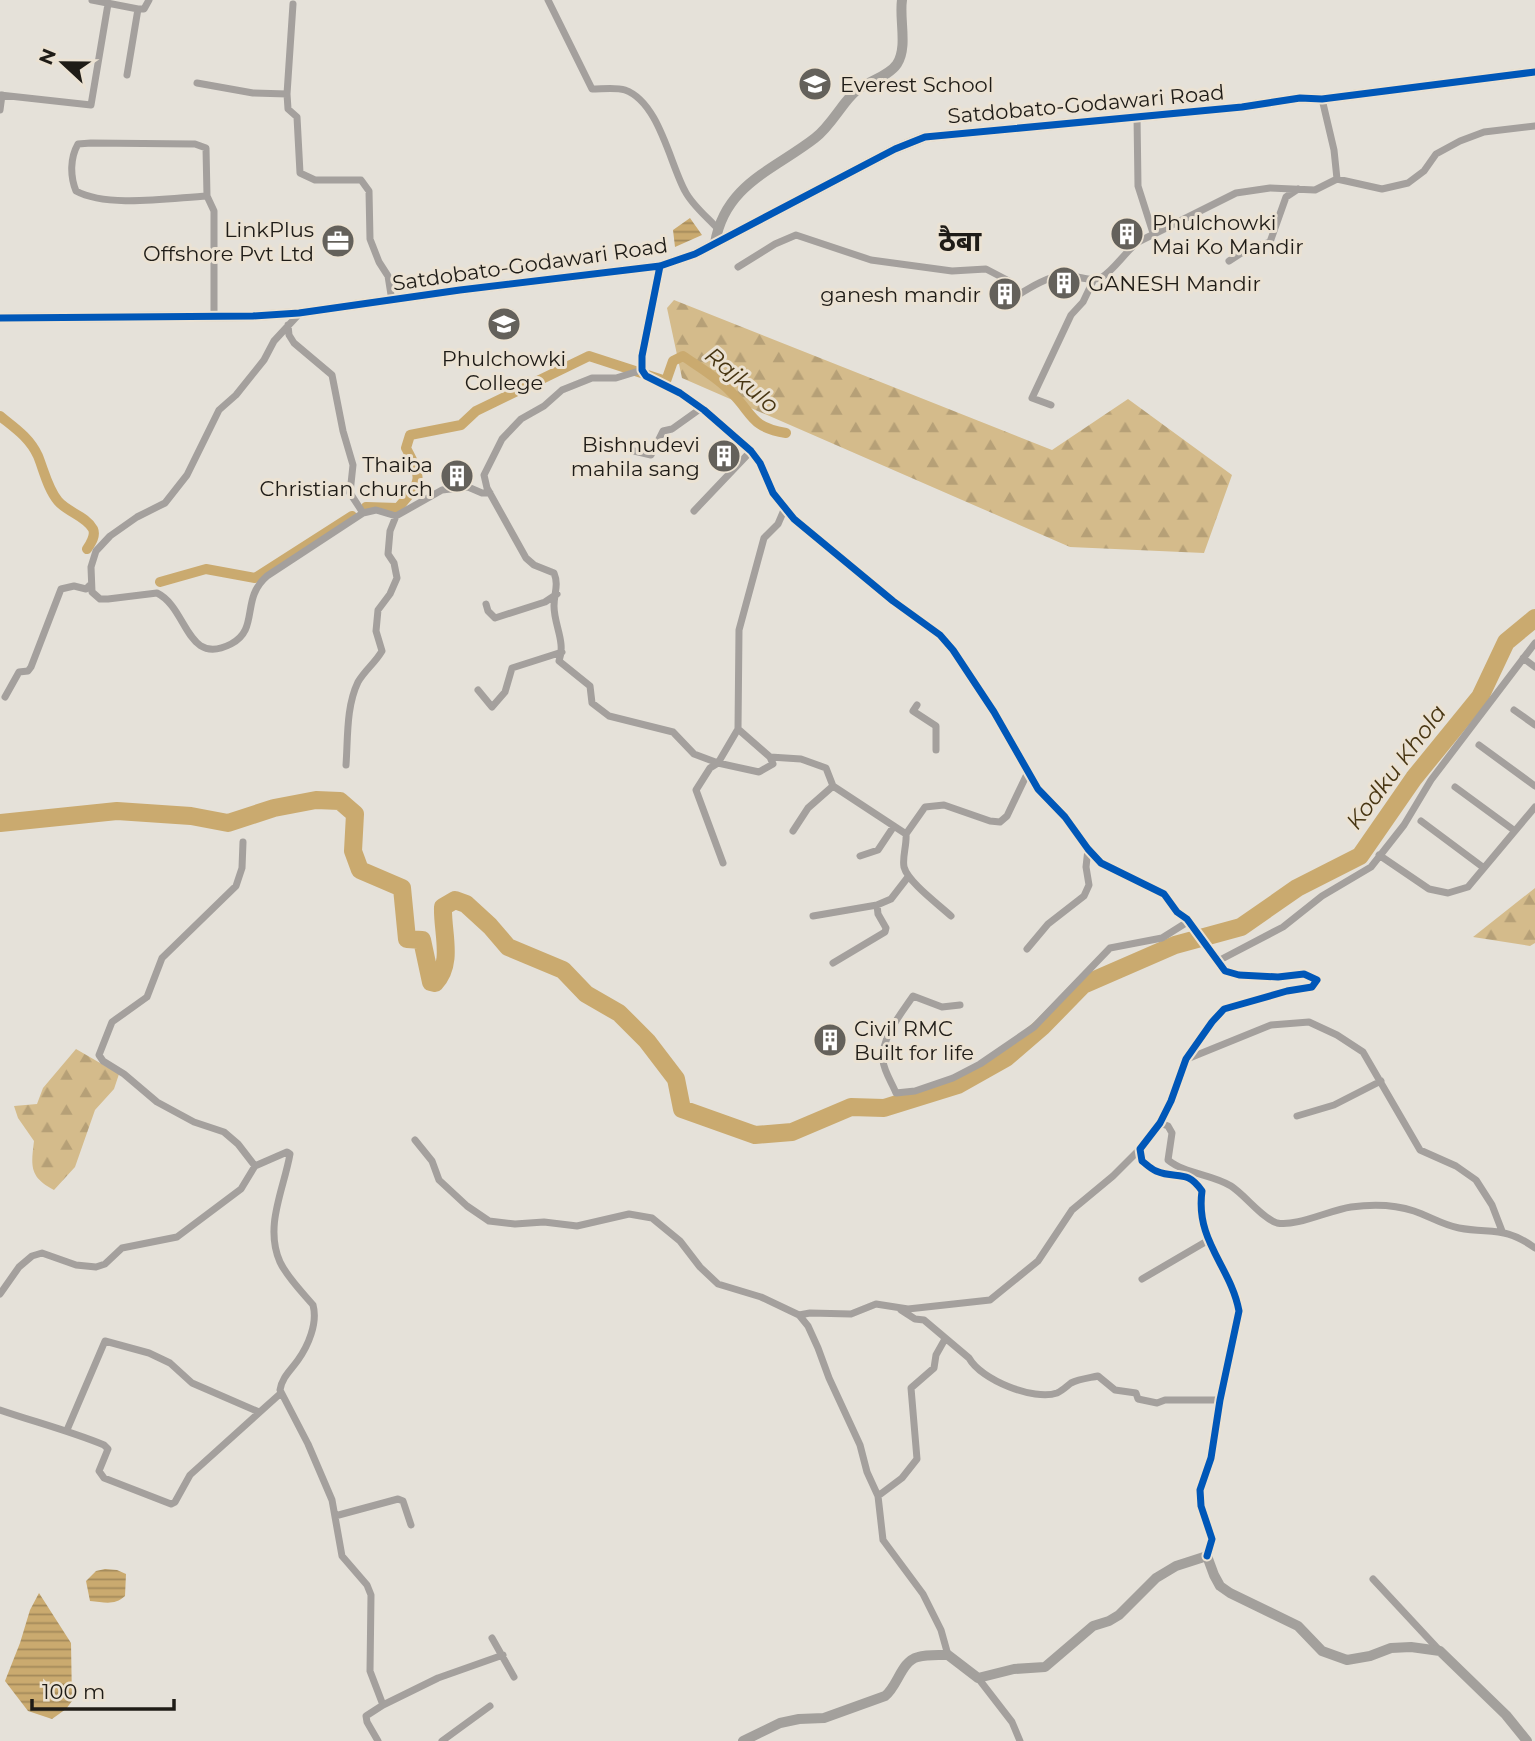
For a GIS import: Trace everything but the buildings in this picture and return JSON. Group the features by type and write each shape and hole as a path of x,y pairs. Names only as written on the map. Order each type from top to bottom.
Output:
{"street":[{"path":"92,0 138,9 144,9 149,0"},
{"path":"548,0 592,89 624,90 638,98 664,136 686,195 717,228"},
{"path":"715,243 717,228 733,201 756,176 815,138 835,120 855,92 897,64 902,50 902,0"},
{"path":"0,110 1,95 91,105 108,4"},
{"path":"293,4 287,94 288,109 297,117 300,173 315,180 361,180 366,185 369,191 370,239 388,276 392,301"},
{"path":"127,75 138,9"},
{"name":"Satdobato-Godawari Road","path":"0,318 299,313 660,266 680,261 917,139 1242,107 1300,98 1322,99 1535,72"},
{"path":"197,83 253,93 287,94"},
{"path":"1322,99 1330,126 1337,178"},
{"path":"1137,116 1138,186 1153,233"},
{"path":"738,267 775,244 796,235 871,260 952,271 974,272 986,269 1009,281 1018,295 1062,275 1094,279 1102,277 1128,250 1153,233 1236,193 1270,188 1315,190 1337,178 1382,189 1408,183 1423,171 1436,154 1484,131 1535,127"},
{"path":"207,196 103,201 85,196 76,191 72,180 73,152 78,144 91,143 195,144 206,148 207,196 214,211 214,316"},
{"path":"1229,261 1246,250 1270,242 1286,197 1298,189"},
{"path":"660,266 642,356 642,370 646,376 680,393 751,451 761,463 773,493 784,510 893,601 940,635 994,712 1038,789 1065,817 1101,863 1164,894 1177,912 1189,921 1225,971 1240,975 1278,977 1304,974 1317,980 1312,987 1287,991 1224,1009 1186,1059 1160,1123 1140,1149 1072,1210 1038,1261 990,1300 908,1309 876,1304 852,1314 799,1315"},
{"path":"1051,405 1032,398 1070,315 1083,302 1094,279"},
{"path":"299,313 274,341 264,360 236,395 219,410 187,474 171,496 110,536 96,551 91,567 92,592 100,599 152,592 163,596 177,612 191,638 209,650 219,650 236,642 245,633 249,626 250,601 260,581 295,555 323,541 363,513 376,510 396,516"},
{"path":"288,325 289,335 294,343 332,375 353,465 350,493 363,513"},
{"path":"642,370 616,378 592,378 562,390 544,406 521,419 502,439 484,475 490,493 526,558 534,565 554,573 557,581 554,607 562,652 559,661 590,686 592,703 609,716 673,732 694,754 718,763 759,772 773,764 770,757 738,729"},
{"path":"634,452 651,455 663,431 672,429 700,409"},
{"path":"694,511 751,451"},
{"path":"346,765 350,702 363,674 382,651 376,631 378,610 390,594 397,578 394,563 388,554 390,531 396,516 442,490 468,487 482,493 490,493"},
{"path":"723,863 696,790 710,768 718,763 738,729 739,630 764,538 778,524 784,510"},
{"path":"5,697 19,672 29,671 61,589 74,586 86,589 90,585"},
{"path":"486,604 488,611 495,618 545,601 556,594"},
{"path":"1217,961 1283,927 1322,896 1371,866 1404,825 1431,780 1535,643"},
{"path":"478,690 492,708 505,692 512,668 562,652"},
{"path":"1523,658 1535,667"},
{"path":"917,705 913,711 936,726 936,750"},
{"path":"1514,710 1535,725"},
{"path":"1479,745 1535,786"},
{"path":"770,757 801,759 826,768 833,786 906,834"},
{"path":"951,916 908,877 903,864 907,846 906,834 925,807 944,805 1000,822 1007,816 1028,772"},
{"path":"793,831 808,808 833,786"},
{"path":"1455,787 1515,831"},
{"path":"1380,855 1429,890 1448,892 1468,887 1535,807"},
{"path":"1421,821 1484,868"},
{"path":"860,856 878,850 894,826"},
{"path":"243,842 242,868 236,886 162,958 147,997 112,1022 99,1055 103,1061 124,1074 157,1102 194,1122 224,1132 238,1144 254,1166"},
{"path":"1027,949 1048,924 1084,896 1089,885 1086,867 1088,849"},
{"path":"813,916 877,905 891,899 908,877"},
{"path":"833,963 886,932 887,928 878,914 877,905"},
{"path":"960,1005 942,1007 919,996 913,996 890,1031 885,1046 883,1062 896,1093 915,1091 953,1078 980,1064 1034,1027 1110,948 1162,938 1189,921"},
{"path":"1186,1059 1271,1025 1310,1022 1337,1035 1363,1052 1420,1150 1456,1166 1476,1180 1492,1205 1502,1231"},
{"path":"1297,1116 1334,1105 1381,1081"},
{"path":"1160,1123 1168,1126 1172,1133 1168,1160 1175,1166 1233,1187 1269,1219 1278,1223 1348,1208 1383,1204 1413,1211 1461,1228 1502,1231 1521,1237 1535,1248"},
{"path":"415,1140 432,1161 439,1180 467,1206 489,1221 515,1224 544,1222 577,1226 629,1214 652,1218 680,1241 700,1267 718,1284 761,1297 799,1315 818,1348 860,1445 867,1472 878,1496 883,1540 923,1594 941,1630 948,1655 978,1678 1012,1722 1020,1741"},
{"path":"1140,1149 1142,1161 1158,1172 1180,1174 1194,1179 1202,1191 1200,1206 1208,1241 1237,1297 1239,1311 1211,1458 1200,1490 1201,1506 1212,1539 1207,1556 1220,1586 1230,1594 1298,1626 1322,1651 1347,1660 1370,1656 1391,1648 1411,1647 1440,1651"},
{"path":"0,1294 19,1267 32,1256 42,1253 76,1265 96,1267 105,1264 122,1248 177,1237 241,1189 254,1166 287,1152 290,1154 273,1226 276,1252 281,1264 313,1306 315,1313 307,1343 299,1359 282,1381 281,1393 308,1444 332,1500 342,1556 362,1578 371,1595 370,1671 383,1705"},
{"path":"1142,1279 1208,1241"},
{"path":"898,1307 915,1319 924,1320 970,1358 974,1367 1027,1394 1056,1394 1073,1382 1098,1376 1115,1390 1136,1393 1138,1399 1157,1403 1165,1400 1220,1400"},
{"path":"878,1496 902,1478 917,1460 911,1388 934,1368 936,1355 945,1339"},
{"path":"67,1430 105,1341 149,1353 170,1363 192,1383 259,1412"},
{"path":"0,1410 67,1430 108,1447 99,1471 104,1478 172,1504 190,1475 281,1393"},
{"path":"335,1516 398,1499 402,1501 411,1525"},
{"path":"978,1678 1007,1670 1045,1667 1093,1626 1119,1615 1156,1577 1176,1566 1207,1556"},
{"path":"1373,1579 1440,1651 1506,1715 1527,1741"},
{"path":"492,1638 514,1677"},
{"path":"378,1741 366,1716 438,1678 503,1655"},
{"path":"743,1741 780,1723 799,1718 824,1718 884,1696 892,1691 911,1660 919,1656 948,1655"},
{"path":"442,1741 490,1706"}],"green space":[{"path":"674,300 1052,450 1128,399 1232,475 1204,553 1070,547 682,378 667,308"},
{"path":"1535,888 1535,943 1530,946 1473,937"},
{"path":"76,1049 119,1074 114,1089 95,1110 75,1167 54,1190 36,1175 32,1164 34,1141 18,1118 14,1106 37,1104 43,1088"}],"shaded area":[{"path":"690,218 702,235 675,247 673,230"},
{"path":"105,1569 126,1574 125,1596 113,1602 90,1601 86,1581 96,1571"},
{"path":"39,1593 71,1643 72,1701 52,1719 28,1711 5,1681 30,1610"}],"waterway":[{"name":"Rajkulo","path":"366,507 398,508 416,485 417,474 406,448 410,435 461,425 476,411 589,356 666,381 673,361 683,356 726,387 759,423 786,433"},
{"path":"0,416 31,444 58,501 93,529 93,537 87,549"},
{"name":"Rajkulo","path":"160,582 206,569 255,578 352,516"},
{"name":"Kodku Khola","path":"0,823 117,811 191,816 228,823 274,808 316,800 340,801 355,814 353,851 360,870 402,888 407,939 422,940 431,982 435,983 441,975 446,957 443,907 455,900 466,904 508,947 563,970 586,994 619,1013 647,1041 676,1079 682,1109 755,1135 792,1132 851,1107 884,1108 958,1085 1006,1058 1042,1027 1083,985 1175,945 1241,927 1297,888 1360,856 1414,778 1480,697 1506,642 1535,618"}],"cycle path":[{"path":"0,318 253,316 299,313 660,266 695,254 895,149 925,137 1242,107 1300,98 1322,99 1535,72"},
{"path":"660,266 642,356 642,370 646,376 680,393 704,410 751,451 760,463 773,493 794,519 893,601 940,635 994,712 1038,789 1065,817 1101,863 1164,894 1177,912 1187,919 1225,971 1239,975 1278,977 1304,974 1317,980 1312,987 1287,991 1224,1009 1186,1059 1160,1123 1140,1149 1142,1161 1152,1169 1163,1174 1191,1179 1202,1191 1204,1225 1235,1295 1239,1311 1211,1458 1200,1490 1201,1506 1212,1539 1207,1556"}],"place":[{"name":"Everest School","path":"815,84"},
{"name":"Phulchowki Mai Ko Mandir","path":"1127,234"},
{"name":"LinkPlus Offshore Pvt Ltd","path":"338,241"},
{"name":"GANESH Mandir","path":"1064,283"},
{"name":"ganesh mandir","path":"1005,294"},
{"name":"Phulchowki College","path":"504,324"},
{"name":"Bishnudevi mahila sang","path":"724,456"},
{"name":"Thaiba Christian church","path":"457,476"},
{"name":"Civil RMC Built for life","path":"830,1040"}],"district":[{"name":"ठैबा","path":"960,241"}]}
